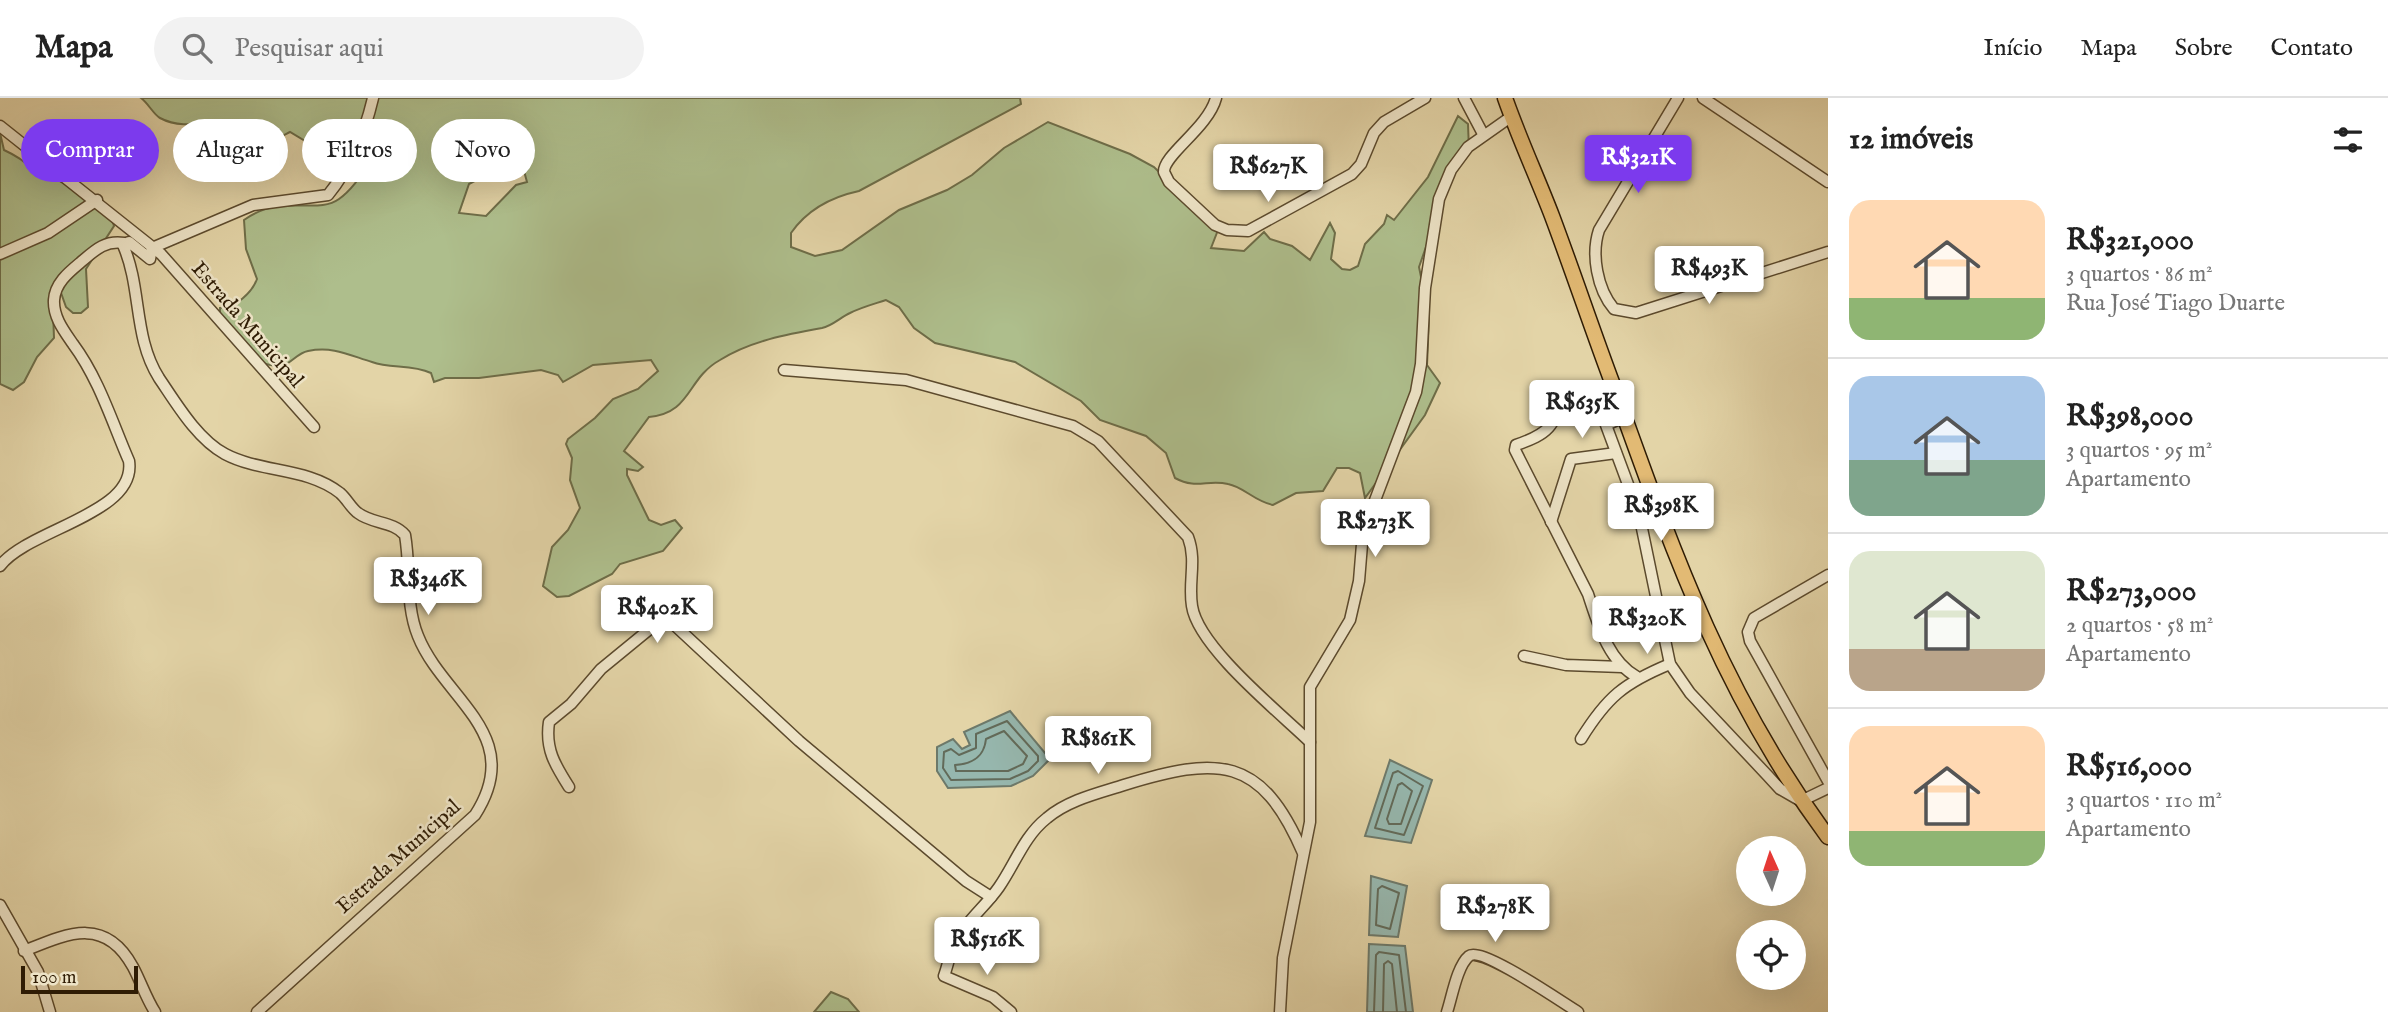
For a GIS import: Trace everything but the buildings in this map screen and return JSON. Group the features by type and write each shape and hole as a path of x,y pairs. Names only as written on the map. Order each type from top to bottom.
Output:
{"main road":[{"path":"1505,98 1682,576 1709,638 1747,710 1801,801 1828,837"}],"street":[{"name":"Estrada Municipal","path":"152,248 253,205 328,195 345,170 366,122 373,98"},
{"path":"1216,98 1206,122 1168,158 1163,165 1164,172 1169,182 1215,225 1238,232 1258,228 1336,185 1361,163 1374,133 1384,122 1425,98"},
{"path":"1464,98 1483,134"},
{"path":"1678,98 1599,230 1594,255 1607,299 1614,309 1636,313 1828,252"},
{"path":"1703,98 1828,182"},
{"path":"1280,1012 1283,958 1310,822 1310,687 1350,620 1356,598 1363,532 1416,392 1425,288 1439,199 1458,158 1483,134 1512,116"},
{"name":"Estrada Municipal","path":"0,126 152,248 314,427"},
{"path":"0,254 48,233 96,201"},
{"path":"0,566 24,547 109,503 125,487 131,474 129,461 99,387 62,330 54,300 57,286 66,275 105,243 129,242 149,259 152,258 152,248"},
{"name":"Estrada Municipal","path":"124,243 132,269 136,310 146,352 165,386 212,445 226,455 311,478 342,494 359,514 394,526 405,536 410,607 419,639 473,713 484,738 493,774 490,790 475,815 257,1012"},
{"path":"1585,308 1607,299"},
{"path":"784,370 906,380 1073,426 1098,441 1188,537 1194,557 1192,605 1205,636 1310,742"},
{"path":"1563,393 1558,413 1548,430 1542,436 1516,445 1515,450 1588,594 1594,615 1622,667 1637,677"},
{"path":"1623,417 1606,425 1639,514 1670,664 1690,693 1780,789 1801,801 1828,788"},
{"path":"1551,522 1571,459 1616,453"},
{"path":"1828,575 1754,618 1748,632 1750,641 1788,715 1828,781"},
{"path":"569,788 552,761 547,747 549,722 571,704 601,670 662,619 668,619 799,741 965,881 991,897"},
{"path":"1524,656 1566,665 1622,667"},
{"path":"1581,739 1611,696 1637,677 1670,664"},
{"path":"1011,1012 993,998 944,976 955,942 991,897 1028,838 1046,818 1064,806 1156,775 1217,766 1243,775 1269,796 1288,819 1303,853"},
{"path":"0,905 38,972 50,1012"},
{"path":"24,951 76,931 106,939 120,949 133,965 155,1012"},
{"path":"1447,1012 1468,957 1481,954 1578,1012"}],"green space":[{"path":"141,98 1020,98 1021,104 859,191 820,206 804,218 791,233 791,247 815,256 842,250 899,210 947,190 972,175 1004,148 1048,122 1130,154 1154,167 1218,230 1211,248 1244,251 1264,232 1270,239 1292,246 1310,260 1330,223 1335,233 1331,259 1342,269 1350,270 1358,266 1365,244 1384,224 1387,215 1394,220 1428,177 1458,116 1468,124 1469,150 1448,184 1419,267 1427,306 1422,315 1429,318 1427,365 1440,383 1425,415 1365,498 1360,473 1349,468 1337,468 1323,491 1296,493 1273,505 1228,484 1196,484 1175,478 1166,453 1146,436 1100,420 1081,401 1015,362 935,343 914,328 899,307 886,300 854,311 826,327 770,339 732,353 709,368 673,409 649,417 624,451 643,467 638,471 627,469 627,475 649,520 661,525 675,520 682,528 663,551 620,564 612,574 569,596 557,597 543,586 552,547 568,530 580,508 570,480 572,458 566,444 568,439 595,418 613,399 638,389 658,371 651,360 593,365 563,382 558,375 541,370 479,378 445,378 434,382 431,373 423,370 379,364 325,350 304,352 280,367 261,363 220,313 220,308 242,299 257,279 246,249 244,220 271,208 330,203 344,195 355,182 417,182 417,119 302,119 302,139 288,133 288,119 173,119 173,123 158,116"},
{"path":"0,133 4,150 21,160 21,182 61,182 98,206 114,226 86,269 88,307 81,313 73,313 66,307 60,290 53,311 54,338 37,357 24,382 13,390 0,384"},
{"path":"831,992 848,999 859,1012 814,1012"}],"water":[{"path":"1010,711 1050,759 1033,776 1011,786 948,788 937,771 937,747 953,739 962,749 970,745 964,732"},
{"path":"1390,760 1432,780 1411,843 1365,836"},
{"path":"1371,876 1407,886 1398,937 1369,935"},
{"path":"1369,944 1405,946 1413,1012 1367,1012"}]}
